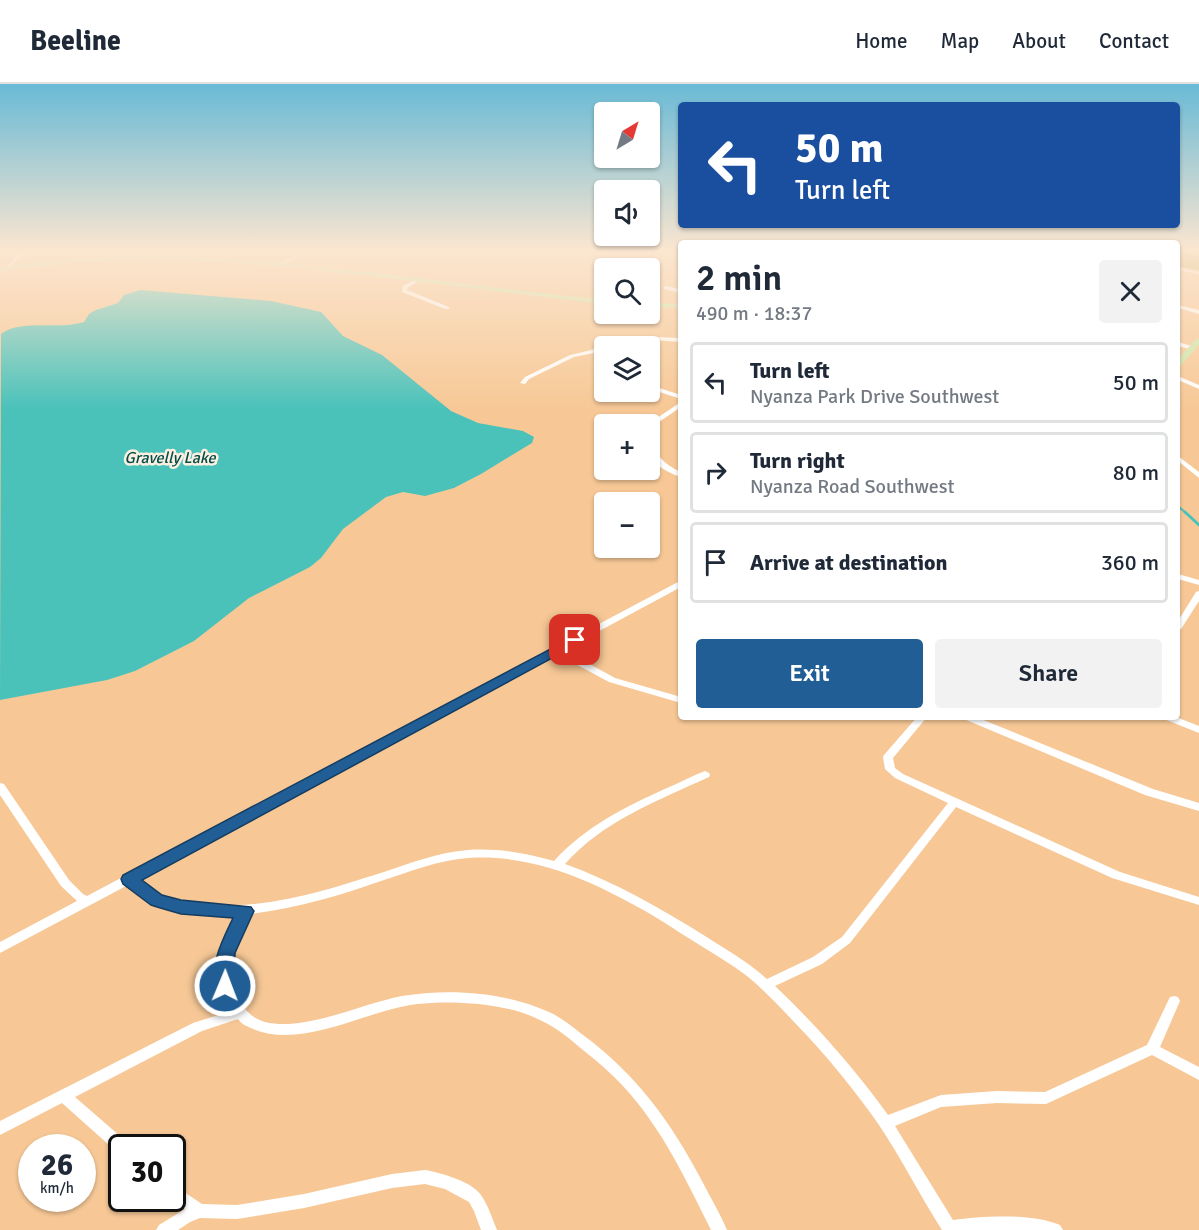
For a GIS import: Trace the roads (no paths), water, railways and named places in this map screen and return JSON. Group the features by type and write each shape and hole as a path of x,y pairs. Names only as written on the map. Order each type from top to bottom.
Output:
{"main road":[{"path":"660,305 678,306"},
{"path":"1180,361 1196,345"}],"street":[{"path":"433,302 447,308"},
{"path":"1180,307 1199,312"},
{"path":"660,339 678,340"},
{"path":"1180,344 1196,345"},
{"path":"523,383 527,378 572,356 594,351"},
{"path":"1180,380 1199,387"},
{"path":"660,390 678,396"},
{"path":"660,418 678,406"},
{"path":"1180,460 1199,476"},
{"path":"660,464 678,473"},
{"path":"1180,577 1199,583"},
{"path":"0,948 678,586"},
{"path":"1180,624 1199,594"},
{"path":"557,650 612,680 678,699"},
{"path":"919,720 888,757 888,765 899,776 1116,875 1199,901"},
{"path":"974,720 1149,792 1199,807"},
{"path":"1174,720 1199,730"},
{"path":"556,866 576,844 617,816 705,775"},
{"path":"0,787 65,884 87,901"},
{"path":"765,985 784,978 827,954 846,940 955,801"},
{"path":"129,879 157,900 205,910 245,911 290,905 427,862 469,854 498,854 556,866 590,877 636,900 742,966 765,985 820,1043 874,1107 950,1229 992,1223 1055,1230"},
{"path":"245,911 230,941 225,960 225,986 234,1007 252,1023 289,1030 319,1025 414,999 468,999 506,1004 544,1016 602,1055 629,1082 671,1137 719,1230"},
{"path":"885,1123 941,1101 997,1097 1046,1098 1152,1049 1174,1001"},
{"path":"0,1128 198,1027 240,1012"},
{"path":"1152,1049 1199,1074"},
{"path":"63,1095 108,1135"},
{"path":"164,1230 186,1216 200,1211 237,1212 304,1201 392,1181 425,1177 448,1182 474,1197 489,1230"},
{"path":"186,1201 200,1211"}],"water":[{"name":"Gravelly Lake","path":"278,302 321,312 343,336 382,355 451,411 478,423 523,431 534,437 532,443 454,488 425,496 403,492 386,497 343,529 321,558 310,567 249,598 194,641 135,671 107,680 0,700 1,334 19,327 84,322 89,314 96,310 118,303"}],"waterway":[{"path":"1180,508 1187,514"},
{"path":"1185,512 1199,525"}]}
